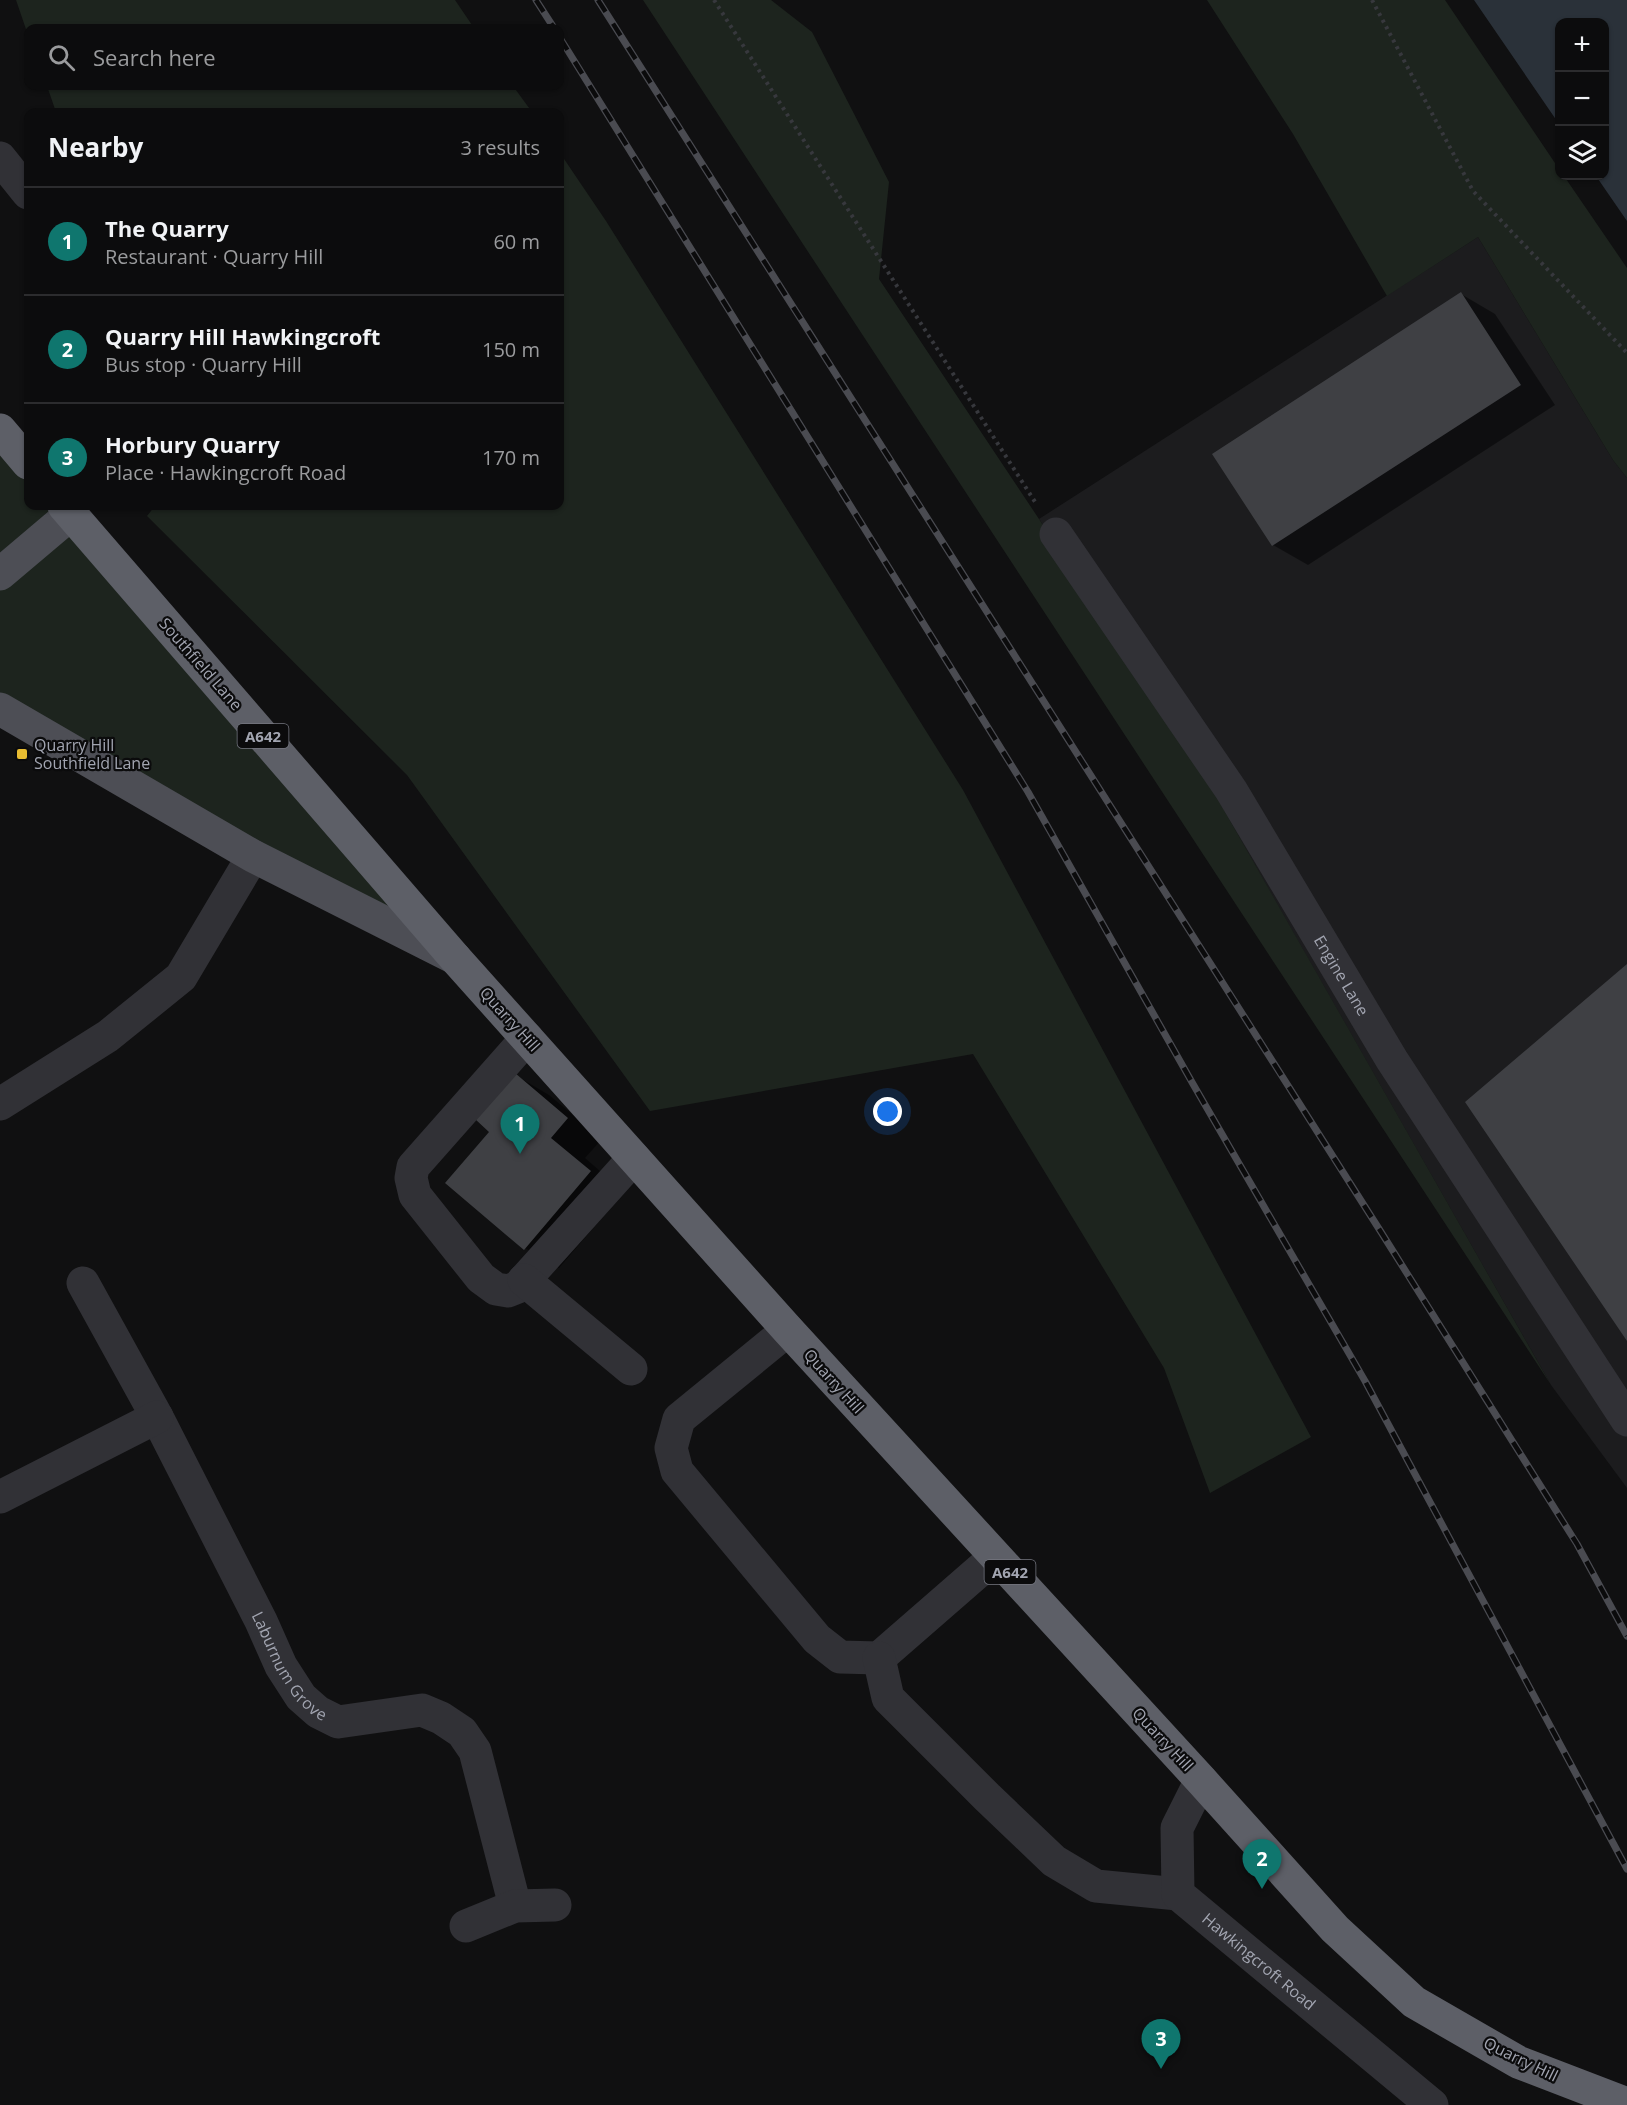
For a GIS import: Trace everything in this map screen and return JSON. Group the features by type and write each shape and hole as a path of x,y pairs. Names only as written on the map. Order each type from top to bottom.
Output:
{"highway":[{"path":"0,430 24,458"},
{"name":"Southfield Lane","path":"74,510 456,958"},
{"name":"Quarry Hill","path":"456,958 788,1330 1335,1929 1414,2002 1518,2061 1627,2104"}],"main road":[{"path":"0,574 70,510"},
{"name":"Quarry Hill","path":"0,709 253,856 456,958"}],"street":[{"path":"0,158 24,188"},
{"name":"Engine Lane","path":"1056,534 1231,790 1392,1060 1627,1420"},
{"path":"0,1104 108,1036 181,977 253,856"},
{"path":"527,1038 413,1167 411,1178 415,1195 481,1278 496,1289 508,1291 518,1287 634,1158"},
{"path":"524,1280 631,1369"},
{"name":"Laburnum Grove","path":"83,1282 157,1418 261,1621 281,1666 301,1697 318,1712 338,1722 422,1710 441,1718 462,1732 475,1751 515,1906"},
{"path":"788,1330 679,1419 671,1448 677,1471 817,1639 840,1657 879,1658 995,1557"},
{"path":"0,1497 157,1418"},
{"path":"879,1658 888,1698 1054,1861 1096,1886 1178,1894 1177,1828 1201,1780"},
{"name":"Hawkingcroft Road","path":"1178,1894 1418,2101"},
{"path":"466,1926 515,1906 555,1905"}],"path":[{"path":"714,0 1056,534"},
{"path":"1372,0 1473,191 1627,352"}],"shaded area":[{"path":"16,0 455,0 471,24 24,24"},
{"path":"643,0 771,0 812,32 889,182 879,279 1039,519 1216,796 1551,1385"},
{"path":"1207,0 1445,0 1555,163 1555,180 1567,180 1627,268 1627,478 1613,460 1478,237 1387,296 1293,134"},
{"path":"1474,0 1627,0 1627,221 1599,180 1609,180 1609,18 1555,18 1555,118"},
{"path":"48,90 516,90 529,108 55,108"},
{"path":"564,159 606,221 963,790 1311,1437 1210,1493 1164,1368 973,1054 650,1111 407,775 147,516 152,510 564,510"},
{"path":"1478,237 1613,460 1627,478 1627,1488 1551,1385 1216,797 1039,519"},
{"path":"0,430 24,458 24,510 67,510 455,958 0,709"}],"building":[{"path":"1461,292 1521,385 1272,546 1212,454"},
{"path":"1627,964 1627,1341 1465,1102"},
{"path":"515,1073 568,1118 551,1138 591,1171 524,1250 445,1183 489,1132 475,1119"}],"railway":[{"path":"536,0 551,24"},
{"path":"598,0 1381,1232 1577,1544 1627,1636"},
{"path":"564,44 1028,792 1365,1381 1627,1869"}],"place":[{"name":"Quarry Hill Southfield Lane","path":"22,754"},
{"name":"The Quarry","path":"520,1154"},
{"name":"Quarry Hill Hawkingcroft","path":"1262,1889"},
{"name":"Horbury Quarry","path":"1161,2069"}]}
